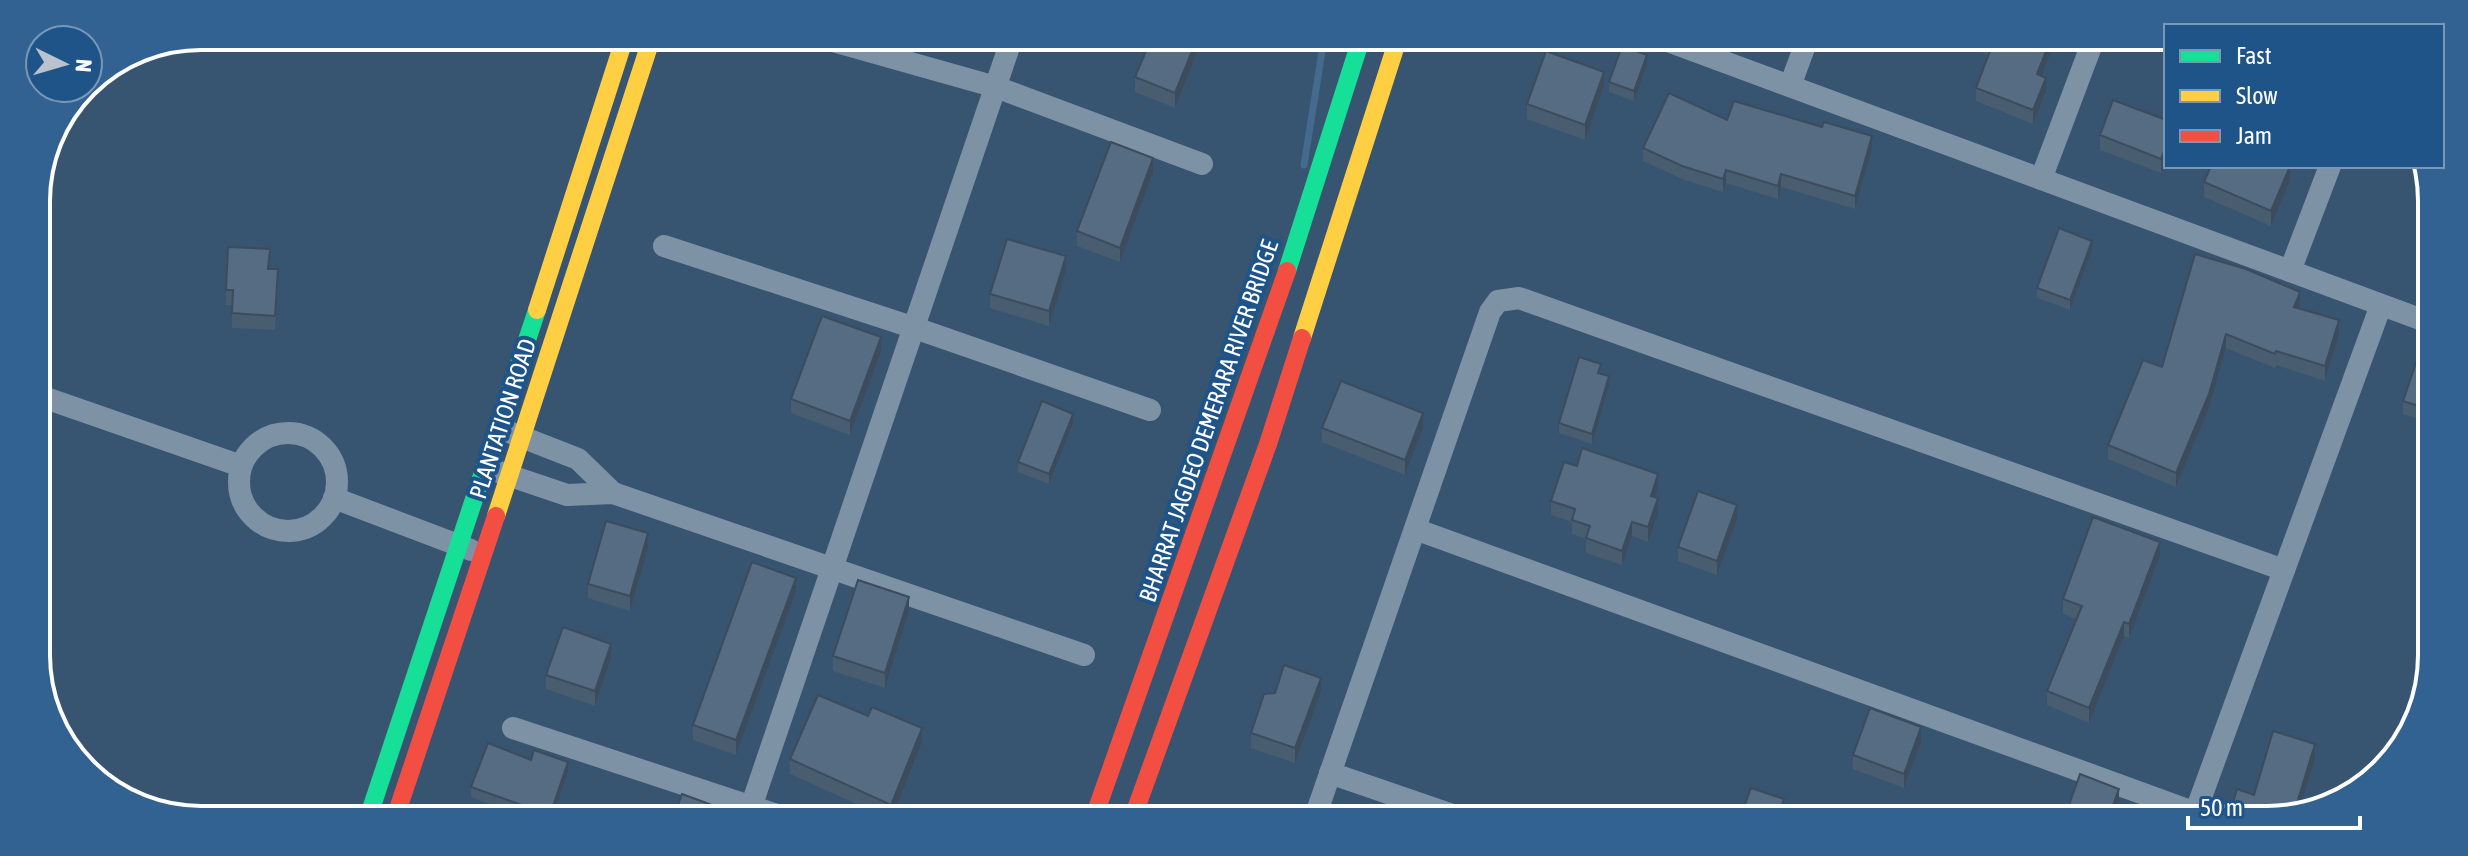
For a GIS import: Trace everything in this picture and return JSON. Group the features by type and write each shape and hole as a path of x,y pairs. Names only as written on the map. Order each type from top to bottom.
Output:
{"street":[{"name":"PLANTATION ROAD","path":"372,806 499,429 621,50"},
{"name":"PLANTATION ROAD","path":"399,806 523,437 648,50"},
{"path":"865,50 996,87 1202,164"},
{"path":"752,806 1008,50"},
{"name":"BHARRAT JAGDEO DEMERARA RIVER BRIDGE","path":"1098,806 1263,345 1357,50"},
{"path":"1137,806 1268,444 1394,50"},
{"path":"1692,50 2418,318"},
{"path":"1790,86 1803,50"},
{"path":"2041,179 2090,50"},
{"path":"2290,271 2329,168"},
{"path":"664,246 915,328 1150,410"},
{"path":"1319,806 1490,312 1498,301 1519,298 2284,570"},
{"path":"2198,806 2381,305"},
{"path":"50,400 241,466"},
{"path":"499,429 578,459 613,493"},
{"path":"291,433 304,435 325,450 332,461 337,486 329,510 309,527 284,531 272,529 260,523 244,503 239,478 241,466 247,454 267,437 291,433"},
{"path":"485,468 567,495 613,493 832,571 1084,655"},
{"path":"334,498 483,554"},
{"path":"1415,529 2167,806"},
{"path":"513,728 736,806"},
{"path":"1330,773 1426,806"}],"building":[{"path":"1146,50 1193,50 1175,93 1135,77"},
{"path":"1621,50 1647,55 1634,91 1609,82"},
{"path":"1990,50 2046,50 2037,74 2046,78 2033,110 1976,88"},
{"path":"1546,51 1604,72 1585,125 1527,104"},
{"path":"1669,93 1727,120 1734,101 1822,127 1824,122 1872,136 1855,196 1781,174 1778,186 1726,170 1723,179 1682,166 1643,148"},
{"path":"2113,100 2164,119 2164,151 2161,159 2100,135"},
{"path":"1111,142 1153,158 1120,248 1077,231"},
{"path":"2210,168 2289,168 2271,211 2204,182"},
{"path":"2059,228 2092,241 2070,300 2037,288"},
{"path":"1007,239 1066,256 1049,311 990,294"},
{"path":"228,247 270,249 268,269 278,269 275,316 232,313 233,290 226,290"},
{"path":"2195,254 2246,269 2300,292 2294,307 2339,320 2325,366 2276,351 2275,354 2226,334 2209,394 2176,473 2108,445 2143,360 2162,367"},
{"path":"822,316 881,337 850,421 791,399"},
{"path":"1579,357 1601,364 1598,373 1609,376 1592,434 1559,423"},
{"path":"2418,357 2418,406 2403,401"},
{"path":"1341,381 1423,413 1405,460 1322,428"},
{"path":"1042,401 1073,414 1049,474 1018,462"},
{"path":"1582,448 1658,474 1651,496 1658,498 1648,527 1632,522 1622,551 1586,538 1590,526 1572,520 1575,509 1551,501 1564,462 1577,466"},
{"path":"1698,491 1737,505 1717,561 1678,547"},
{"path":"2093,517 2160,542 2129,624 2124,622 2089,708 2047,691 2082,606 2063,599"},
{"path":"606,521 648,533 630,596 588,584"},
{"path":"752,562 796,578 736,740 693,725"},
{"path":"858,580 909,597 885,673 833,656"},
{"path":"563,627 611,644 595,691 546,675"},
{"path":"1284,665 1321,678 1295,748 1251,733 1264,694 1275,693"},
{"path":"818,695 868,716 872,707 922,728 891,805 790,759"},
{"path":"1870,708 1921,727 1904,774 1853,755"},
{"path":"2273,731 2315,744 2297,803 2232,806 2237,789 2254,795"},
{"path":"488,743 531,760 534,750 568,762 553,806 525,806 471,787"},
{"path":"2080,774 2119,789 2113,806 2069,806"},
{"path":"1751,788 1784,799 1781,806 1744,806"},
{"path":"682,794 715,806 678,806"}],"waterway":[{"path":"1304,165 1322,50"}],"traffic: fast":[{"path":"1287,271 1357,50"},
{"path":"372,806 537,310"}],"traffic: slow":[{"path":"537,310 621,50"},
{"path":"496,516 648,50"},
{"path":"1302,338 1394,50"}],"traffic: jam":[{"path":"1098,806 1287,271"},
{"path":"1137,806 1268,444 1302,338"},
{"path":"399,806 496,516"}]}
